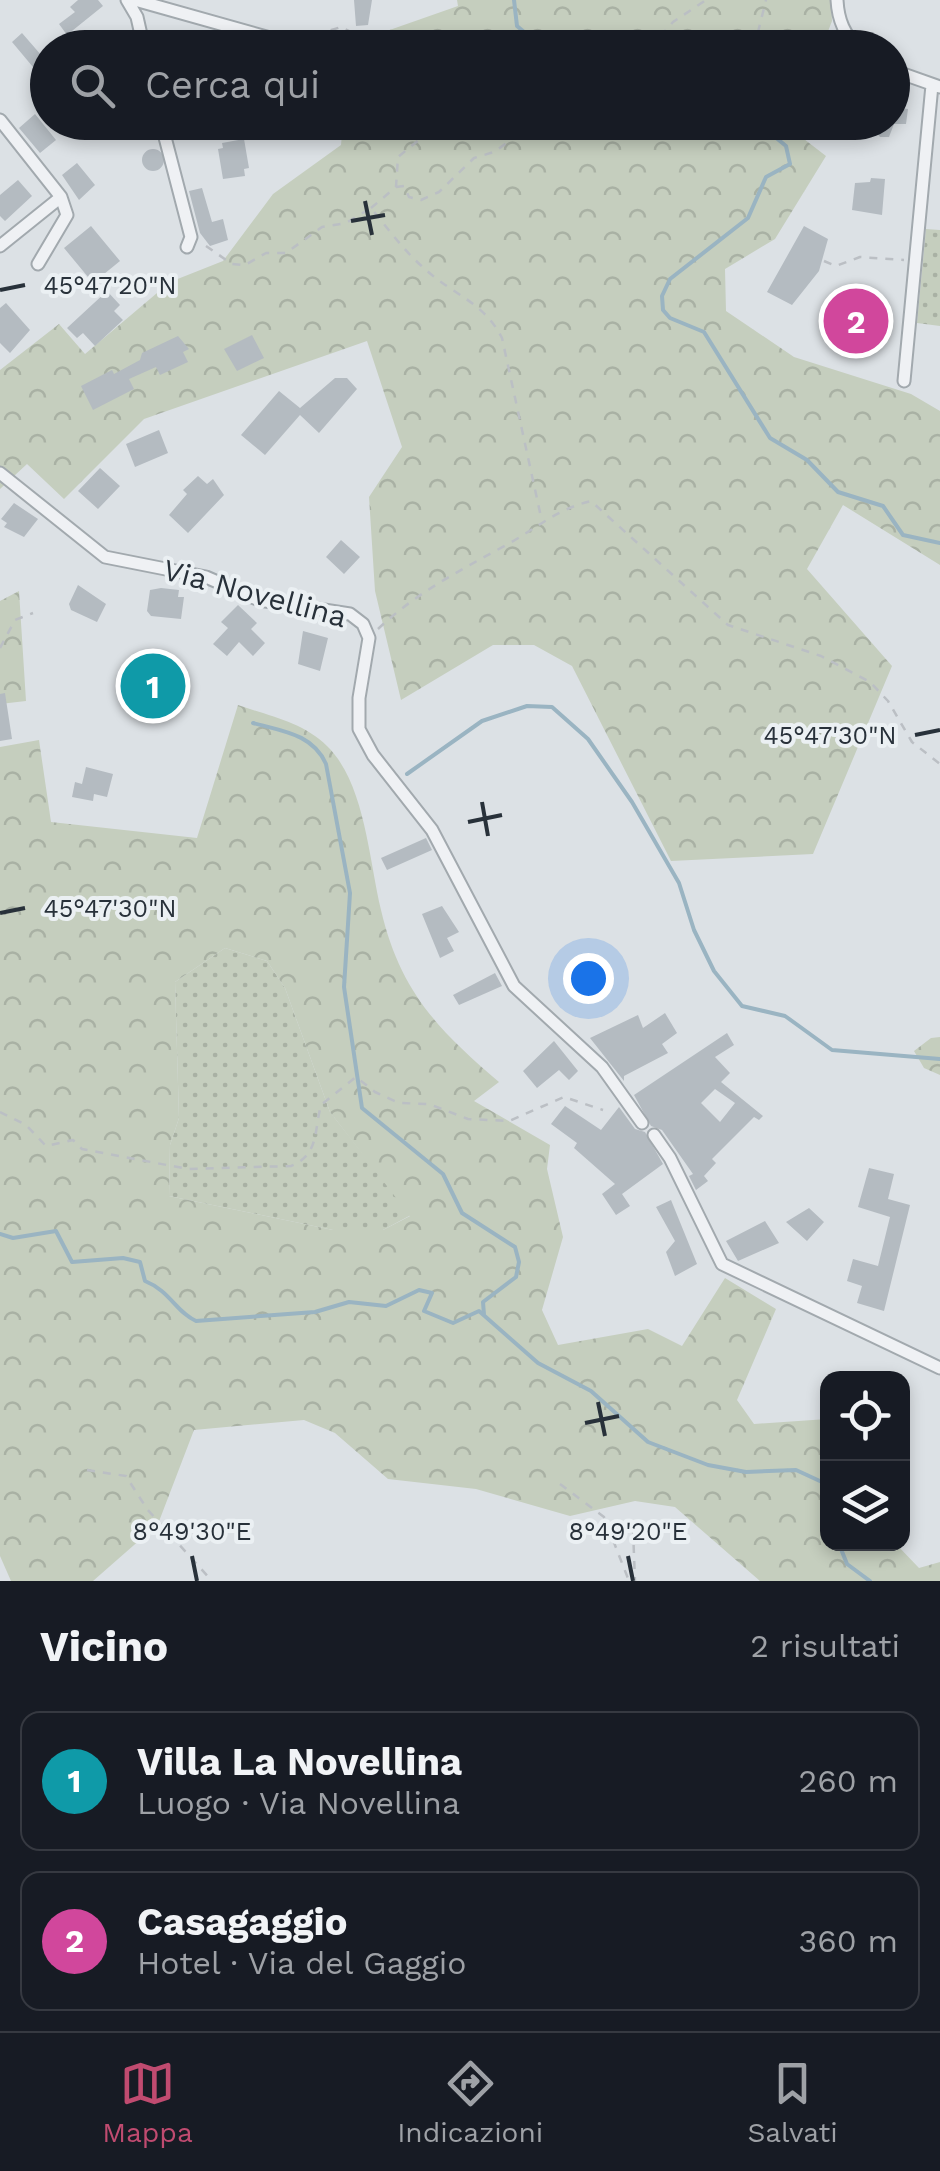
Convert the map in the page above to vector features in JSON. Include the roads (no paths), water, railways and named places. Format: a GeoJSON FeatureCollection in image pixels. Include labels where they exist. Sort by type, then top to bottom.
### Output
{"type":"FeatureCollection","features":[{"type":"Feature","properties":{"kind":"street"},"geometry":{"type":"LineString","coordinates":[[127,0],[140,30]]}},
{"type":"Feature","properties":{"kind":"street"},"geometry":{"type":"LineString","coordinates":[[135,0],[231,30]]}},
{"type":"Feature","properties":{"kind":"street"},"geometry":{"type":"LineString","coordinates":[[837,0],[845,30]]}},
{"type":"Feature","properties":{"kind":"street"},"geometry":{"type":"LineString","coordinates":[[904,381],[936,86],[910,77]]}},
{"type":"Feature","properties":{"kind":"street"},"geometry":{"type":"LineString","coordinates":[[0,120],[61,197],[67,215],[38,264]]}},
{"type":"Feature","properties":{"kind":"street"},"geometry":{"type":"LineString","coordinates":[[165,140],[191,236],[187,247]]}},
{"type":"Feature","properties":{"kind":"street"},"geometry":{"type":"LineString","coordinates":[[0,246],[61,197]]}},
{"type":"Feature","properties":{"kind":"street","name":"Via Novellina"},"geometry":{"type":"LineString","coordinates":[[0,474],[104,557],[206,577],[272,603],[350,614],[363,624],[369,638],[359,698],[360,729],[372,755],[432,830],[514,986],[602,1067],[642,1123]]}},
{"type":"Feature","properties":{"kind":"street"},"geometry":{"type":"LineString","coordinates":[[654,1135],[670,1158],[722,1264],[940,1368]]}},
{"type":"Feature","properties":{"kind":"waterway"},"geometry":{"type":"LineString","coordinates":[[514,0],[517,26],[522,30]]}},
{"type":"Feature","properties":{"kind":"waterway"},"geometry":{"type":"LineString","coordinates":[[779,140],[786,146],[790,164],[766,177],[748,218],[670,279],[662,296],[663,310],[670,318],[704,332],[770,438],[807,460],[838,492],[883,506],[903,535],[940,543]]}},
{"type":"Feature","properties":{"kind":"waterway"},"geometry":{"type":"LineString","coordinates":[[407,774],[482,721],[527,706],[552,707],[588,739],[632,802],[679,883],[694,930],[714,971],[742,1006],[785,1016],[832,1050],[940,1059]]}},
{"type":"Feature","properties":{"kind":"waterway"},"geometry":{"type":"LineString","coordinates":[[253,723],[305,740],[326,764],[350,893],[344,987],[362,1108],[443,1174],[462,1213],[515,1247],[519,1262],[516,1277],[483,1302],[484,1315]]}},
{"type":"Feature","properties":{"kind":"waterway"},"geometry":{"type":"LineString","coordinates":[[0,1234],[13,1238],[56,1231],[72,1262],[123,1258],[140,1262],[145,1281],[196,1321],[315,1312],[349,1302],[386,1306],[419,1290],[432,1293],[424,1311],[453,1323],[479,1311],[538,1363],[591,1391],[648,1442],[708,1465],[746,1472],[796,1470],[820,1481]]}},
{"type":"Feature","properties":{"kind":"waterway"},"geometry":{"type":"LineString","coordinates":[[842,1551],[847,1564],[870,1581]]}},
{"type":"Feature","properties":{"kind":"place","name":"Casagaggio"},"geometry":{"type":"Point","coordinates":[856,321]}},
{"type":"Feature","properties":{"kind":"place","name":"Villa La Novellina"},"geometry":{"type":"Point","coordinates":[153,686]}}]}
